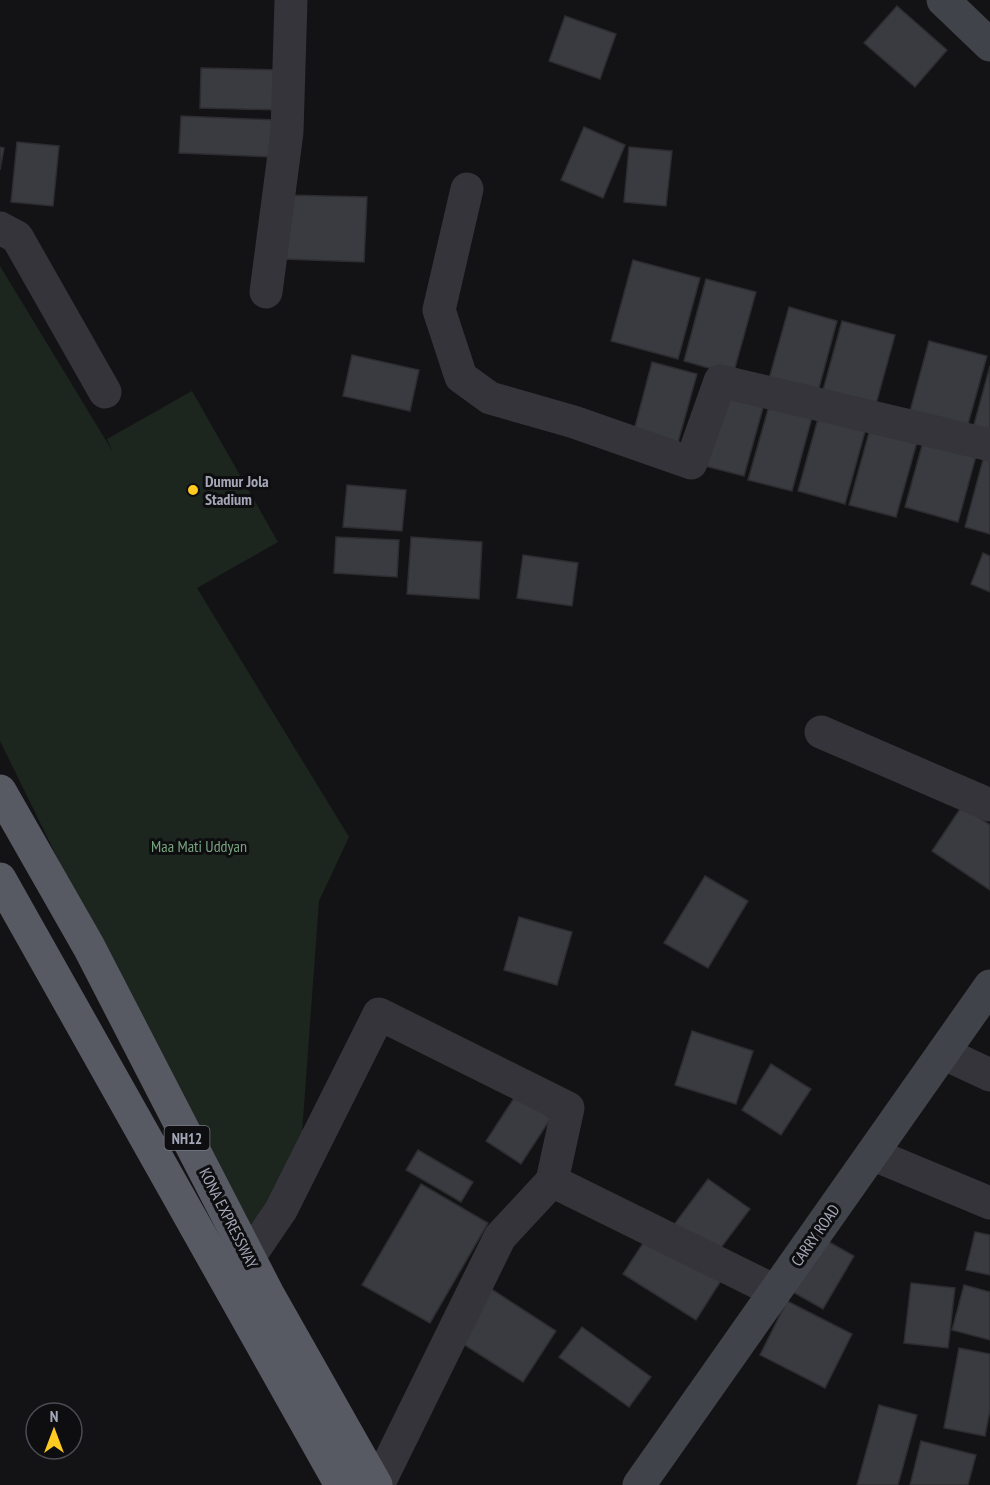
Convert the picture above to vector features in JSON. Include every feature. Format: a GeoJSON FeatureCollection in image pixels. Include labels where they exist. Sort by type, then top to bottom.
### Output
{"type":"FeatureCollection","features":[{"type":"Feature","properties":{"kind":"highway","name":"KONA EXPRESSWAY"},"geometry":{"type":"LineString","coordinates":[[0,791],[88,947],[249,1257],[377,1485]]}},
{"type":"Feature","properties":{"kind":"highway","name":"KONA EXPRESSWAY"},"geometry":{"type":"LineString","coordinates":[[0,879],[341,1485]]}},
{"type":"Feature","properties":{"kind":"main road"},"geometry":{"type":"LineString","coordinates":[[943,0],[990,45]]}},
{"type":"Feature","properties":{"kind":"main road","name":"CARRY ROAD"},"geometry":{"type":"LineString","coordinates":[[639,1485],[990,986]]}},
{"type":"Feature","properties":{"kind":"street"},"geometry":{"type":"LineString","coordinates":[[266,291],[287,132],[291,0]]}},
{"type":"Feature","properties":{"kind":"street"},"geometry":{"type":"LineString","coordinates":[[467,189],[439,310],[461,377],[490,398],[574,422],[691,464],[720,381],[990,445]]}},
{"type":"Feature","properties":{"kind":"street"},"geometry":{"type":"LineString","coordinates":[[0,228],[17,237],[105,392]]}},
{"type":"Feature","properties":{"kind":"street"},"geometry":{"type":"LineString","coordinates":[[821,732],[990,805]]}},
{"type":"Feature","properties":{"kind":"street"},"geometry":{"type":"LineString","coordinates":[[249,1257],[281,1210],[379,1014],[568,1108],[552,1181],[500,1237],[377,1485]]}},
{"type":"Feature","properties":{"kind":"street"},"geometry":{"type":"LineString","coordinates":[[943,1053],[990,1075]]}},
{"type":"Feature","properties":{"kind":"street"},"geometry":{"type":"LineString","coordinates":[[872,1154],[990,1203]]}},
{"type":"Feature","properties":{"kind":"street"},"geometry":{"type":"LineString","coordinates":[[552,1181],[776,1291]]}},
{"type":"Feature","properties":{"kind":"green space","name":"Maa Mati Uddyan"},"geometry":{"type":"Polygon","coordinates":[[[0,266],[113,452],[107,439],[192,391],[278,542],[197,588],[349,837],[319,901],[300,1161],[248,1246],[0,741],[0,266]]]}},
{"type":"Feature","properties":{"kind":"building"},"geometry":{"type":"Polygon","coordinates":[[[897,6],[947,50],[915,87],[864,43],[897,6]]]}},
{"type":"Feature","properties":{"kind":"building"},"geometry":{"type":"Polygon","coordinates":[[[565,16],[616,34],[600,79],[549,61],[565,16]]]}},
{"type":"Feature","properties":{"kind":"building"},"geometry":{"type":"Polygon","coordinates":[[[201,68],[281,70],[280,110],[200,108],[201,68]]]}},
{"type":"Feature","properties":{"kind":"building"},"geometry":{"type":"Polygon","coordinates":[[[181,116],[275,120],[273,157],[179,153],[181,116]]]}},
{"type":"Feature","properties":{"kind":"building"},"geometry":{"type":"Polygon","coordinates":[[[584,127],[625,145],[603,198],[561,180],[584,127]]]}},
{"type":"Feature","properties":{"kind":"building"},"geometry":{"type":"Polygon","coordinates":[[[17,142],[59,146],[53,206],[11,202],[17,142]]]}},
{"type":"Feature","properties":{"kind":"building"},"geometry":{"type":"Polygon","coordinates":[[[0,147],[4,148],[0,170],[0,147]]]}},
{"type":"Feature","properties":{"kind":"building"},"geometry":{"type":"Polygon","coordinates":[[[629,147],[672,151],[666,206],[624,202],[629,147]]]}},
{"type":"Feature","properties":{"kind":"building"},"geometry":{"type":"Polygon","coordinates":[[[284,195],[367,197],[364,262],[282,259],[284,195]]]}},
{"type":"Feature","properties":{"kind":"building"},"geometry":{"type":"Polygon","coordinates":[[[633,260],[700,278],[678,359],[611,341],[633,260]]]}},
{"type":"Feature","properties":{"kind":"building"},"geometry":{"type":"Polygon","coordinates":[[[706,279],[756,292],[733,375],[684,361],[706,279]]]}},
{"type":"Feature","properties":{"kind":"building"},"geometry":{"type":"Polygon","coordinates":[[[789,307],[837,321],[816,399],[767,386],[789,307]]]}},
{"type":"Feature","properties":{"kind":"building"},"geometry":{"type":"Polygon","coordinates":[[[842,321],[895,335],[873,415],[820,401],[842,321]]]}},
{"type":"Feature","properties":{"kind":"building"},"geometry":{"type":"Polygon","coordinates":[[[929,341],[987,356],[966,431],[909,415],[929,341]]]}},
{"type":"Feature","properties":{"kind":"building"},"geometry":{"type":"Polygon","coordinates":[[[352,355],[419,370],[410,411],[343,396],[352,355]]]}},
{"type":"Feature","properties":{"kind":"building"},"geometry":{"type":"Polygon","coordinates":[[[652,362],[697,374],[675,453],[631,442],[652,362]]]}},
{"type":"Feature","properties":{"kind":"building"},"geometry":{"type":"Polygon","coordinates":[[[990,366],[990,437],[972,432],[990,366]]]}},
{"type":"Feature","properties":{"kind":"building"},"geometry":{"type":"Polygon","coordinates":[[[727,387],[766,397],[744,476],[705,466],[727,387]]]}},
{"type":"Feature","properties":{"kind":"building"},"geometry":{"type":"Polygon","coordinates":[[[771,399],[814,410],[792,491],[748,480],[771,399]]]}},
{"type":"Feature","properties":{"kind":"building"},"geometry":{"type":"Polygon","coordinates":[[[819,415],[866,428],[845,504],[798,491],[819,415]]]}},
{"type":"Feature","properties":{"kind":"building"},"geometry":{"type":"Polygon","coordinates":[[[870,429],[917,442],[896,517],[849,505],[870,429]]]}},
{"type":"Feature","properties":{"kind":"building"},"geometry":{"type":"Polygon","coordinates":[[[923,442],[976,456],[958,522],[905,507],[923,442]]]}},
{"type":"Feature","properties":{"kind":"building"},"geometry":{"type":"Polygon","coordinates":[[[984,456],[990,458],[990,534],[965,527],[984,456]]]}},
{"type":"Feature","properties":{"kind":"building"},"geometry":{"type":"Polygon","coordinates":[[[347,485],[406,490],[402,531],[343,527],[347,485]]]}},
{"type":"Feature","properties":{"kind":"building"},"geometry":{"type":"Polygon","coordinates":[[[336,537],[399,540],[397,577],[334,573],[336,537]]]}},
{"type":"Feature","properties":{"kind":"building"},"geometry":{"type":"Polygon","coordinates":[[[411,537],[482,542],[479,599],[407,594],[411,537]]]}},
{"type":"Feature","properties":{"kind":"building"},"geometry":{"type":"Polygon","coordinates":[[[983,553],[990,556],[990,592],[971,584],[983,553]]]}},
{"type":"Feature","properties":{"kind":"building"},"geometry":{"type":"Polygon","coordinates":[[[523,555],[578,563],[572,606],[517,598],[523,555]]]}},
{"type":"Feature","properties":{"kind":"building"},"geometry":{"type":"Polygon","coordinates":[[[962,806],[990,825],[990,890],[932,851],[962,806]]]}},
{"type":"Feature","properties":{"kind":"building"},"geometry":{"type":"Polygon","coordinates":[[[705,876],[748,901],[708,968],[664,943],[705,876]]]}},
{"type":"Feature","properties":{"kind":"building"},"geometry":{"type":"Polygon","coordinates":[[[519,917],[572,932],[557,985],[504,970],[519,917]]]}},
{"type":"Feature","properties":{"kind":"building"},"geometry":{"type":"Polygon","coordinates":[[[692,1031],[753,1051],[736,1104],[675,1085],[692,1031]]]}},
{"type":"Feature","properties":{"kind":"building"},"geometry":{"type":"Polygon","coordinates":[[[771,1064],[811,1089],[781,1135],[742,1110],[771,1064]]]}},
{"type":"Feature","properties":{"kind":"building"},"geometry":{"type":"Polygon","coordinates":[[[516,1095],[551,1118],[521,1164],[486,1141],[516,1095]]]}},
{"type":"Feature","properties":{"kind":"building"},"geometry":{"type":"Polygon","coordinates":[[[418,1150],[473,1182],[461,1202],[406,1170],[418,1150]]]}},
{"type":"Feature","properties":{"kind":"building"},"geometry":{"type":"Polygon","coordinates":[[[708,1179],[750,1209],[714,1257],[673,1226],[708,1179]]]}},
{"type":"Feature","properties":{"kind":"building"},"geometry":{"type":"Polygon","coordinates":[[[421,1184],[488,1223],[430,1323],[362,1285],[421,1184]]]}},
{"type":"Feature","properties":{"kind":"building"},"geometry":{"type":"Polygon","coordinates":[[[975,1232],[990,1235],[990,1275],[966,1270],[975,1232]]]}},
{"type":"Feature","properties":{"kind":"building"},"geometry":{"type":"Polygon","coordinates":[[[649,1234],[722,1279],[696,1320],[623,1274],[649,1234]]]}},
{"type":"Feature","properties":{"kind":"building"},"geometry":{"type":"Polygon","coordinates":[[[822,1238],[854,1256],[823,1309],[791,1291],[822,1238]]]}},
{"type":"Feature","properties":{"kind":"building"},"geometry":{"type":"Polygon","coordinates":[[[911,1283],[955,1288],[948,1348],[904,1343],[911,1283]]]}},
{"type":"Feature","properties":{"kind":"building"},"geometry":{"type":"Polygon","coordinates":[[[485,1285],[556,1331],[523,1382],[452,1337],[485,1285]]]}},
{"type":"Feature","properties":{"kind":"building"},"geometry":{"type":"Polygon","coordinates":[[[964,1285],[990,1292],[990,1340],[952,1330],[964,1285]]]}},
{"type":"Feature","properties":{"kind":"building"},"geometry":{"type":"Polygon","coordinates":[[[787,1301],[852,1334],[825,1388],[760,1355],[787,1301]]]}},
{"type":"Feature","properties":{"kind":"building"},"geometry":{"type":"Polygon","coordinates":[[[582,1327],[651,1377],[629,1407],[559,1357],[582,1327]]]}},
{"type":"Feature","properties":{"kind":"building"},"geometry":{"type":"Polygon","coordinates":[[[959,1348],[990,1354],[990,1410],[985,1436],[944,1428],[959,1348]]]}},
{"type":"Feature","properties":{"kind":"building"},"geometry":{"type":"Polygon","coordinates":[[[879,1405],[917,1415],[898,1485],[857,1485],[879,1405]]]}},
{"type":"Feature","properties":{"kind":"building"},"geometry":{"type":"Polygon","coordinates":[[[921,1441],[976,1455],[968,1485],[910,1485],[921,1441]]]}},
{"type":"Feature","properties":{"kind":"place","name":"Dumur Jola Stadium"},"geometry":{"type":"Point","coordinates":[193,490]}}]}
